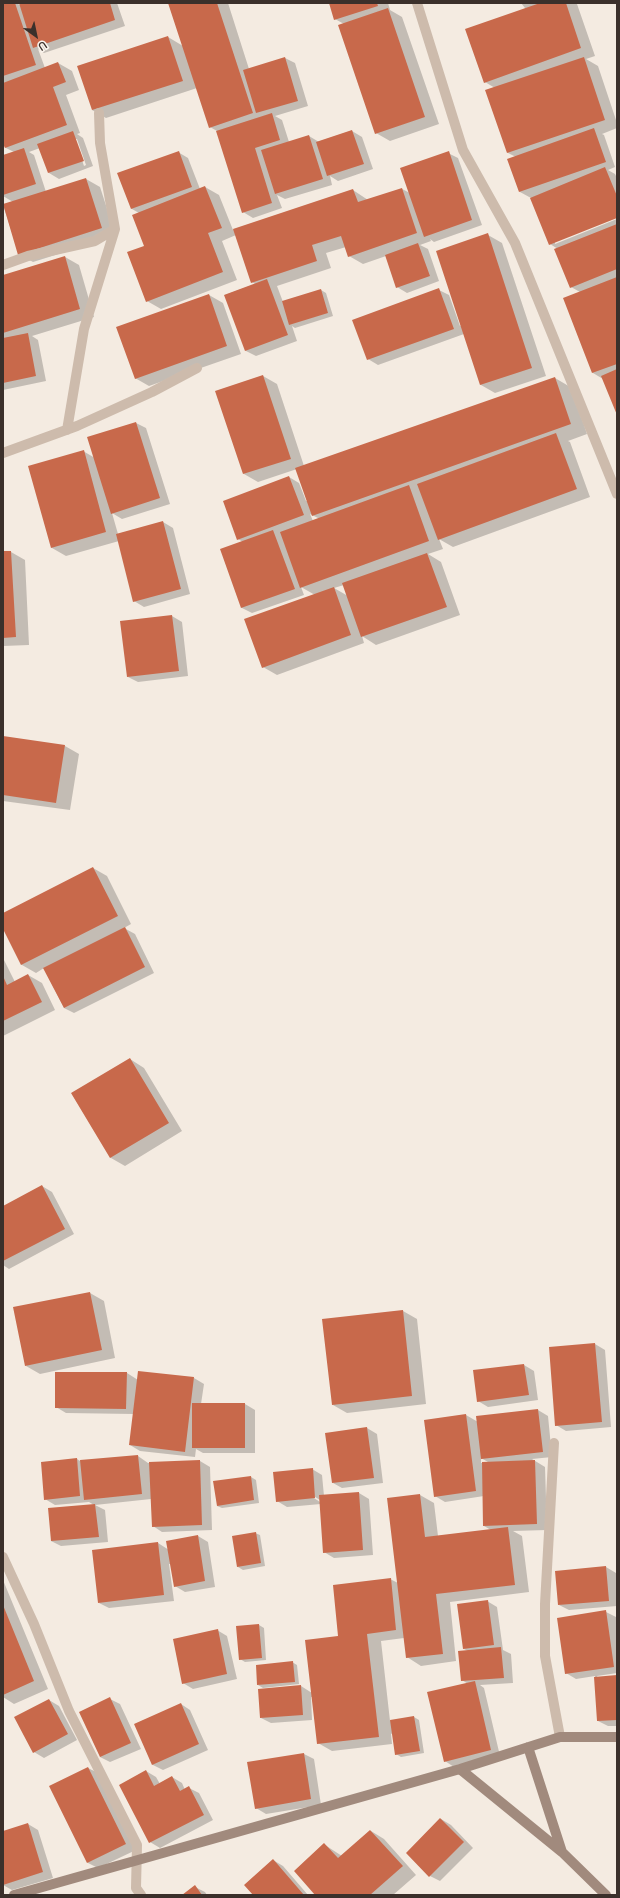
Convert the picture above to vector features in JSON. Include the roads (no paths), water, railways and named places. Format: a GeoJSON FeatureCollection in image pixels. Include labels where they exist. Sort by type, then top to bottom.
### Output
{"type":"FeatureCollection","features":[{"type":"Feature","properties":{"kind":"street"},"geometry":{"type":"LineString","coordinates":[[416,3],[463,150],[515,243],[617,494]]}},
{"type":"Feature","properties":{"kind":"street"},"geometry":{"type":"LineString","coordinates":[[67,430],[84,329],[115,229],[100,143],[99,113]]}},
{"type":"Feature","properties":{"kind":"street"},"geometry":{"type":"LineString","coordinates":[[3,265],[28,256],[95,241],[115,229]]}},
{"type":"Feature","properties":{"kind":"street"},"geometry":{"type":"LineString","coordinates":[[3,453],[67,430],[152,392],[197,368]]}},
{"type":"Feature","properties":{"kind":"street"},"geometry":{"type":"LineString","coordinates":[[554,1443],[545,1604],[545,1656],[560,1737]]}},
{"type":"Feature","properties":{"kind":"street"},"geometry":{"type":"LineString","coordinates":[[3,1557],[34,1624],[69,1711],[137,1845],[136,1888],[141,1895]]}},
{"type":"Feature","properties":{"kind":"street"},"geometry":{"type":"LineString","coordinates":[[14,1895],[460,1769],[560,1737],[617,1737]]}},
{"type":"Feature","properties":{"kind":"street"},"geometry":{"type":"LineString","coordinates":[[528,1747],[562,1852]]}},
{"type":"Feature","properties":{"kind":"street"},"geometry":{"type":"LineString","coordinates":[[460,1769],[562,1852],[606,1895]]}}]}
